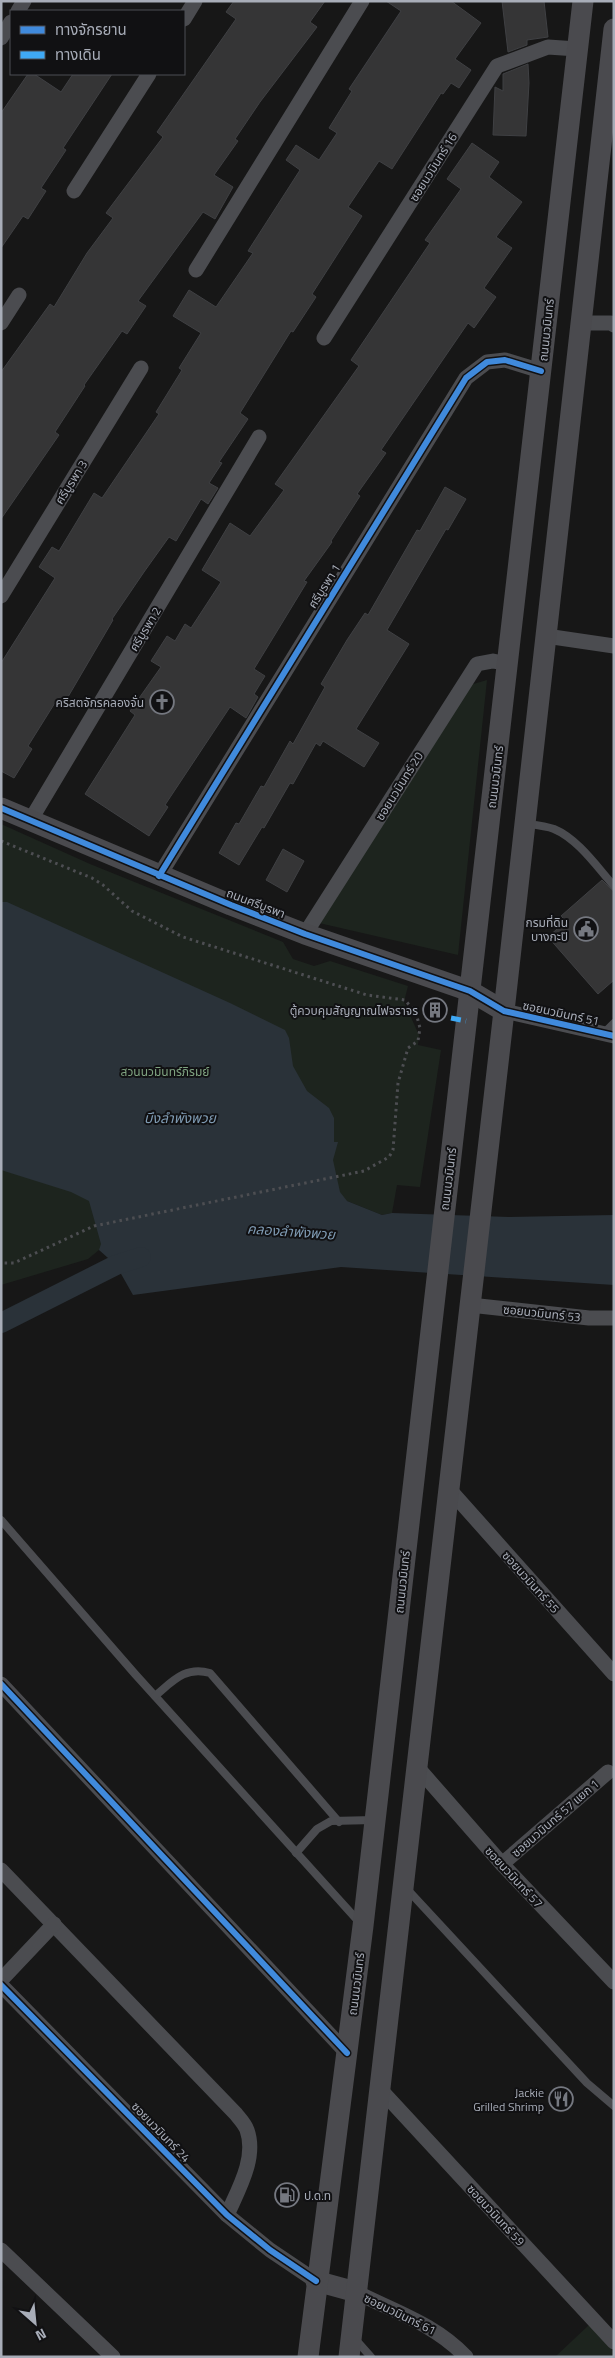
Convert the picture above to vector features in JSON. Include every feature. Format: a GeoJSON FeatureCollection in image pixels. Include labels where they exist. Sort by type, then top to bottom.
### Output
{"type":"FeatureCollection","features":[{"type":"Feature","properties":{"kind":"main road","name":"ถนนนวมินทร์"},"geometry":{"type":"LineString","coordinates":[[308,2357],[376,1820],[444,1208],[583,1]]}},
{"type":"Feature","properties":{"kind":"main road"},"geometry":{"type":"LineString","coordinates":[[349,2357],[379,2088],[405,1887],[614,29]]}},
{"type":"Feature","properties":{"kind":"main road","name":"ถนนศรีบูรพา"},"geometry":{"type":"LineString","coordinates":[[1,808],[159,876],[305,934],[430,975],[470,991],[504,1011]]}},
{"type":"Feature","properties":{"kind":"main road"},"geometry":{"type":"LineString","coordinates":[[316,2282],[356,2292]]}},
{"type":"Feature","properties":{"kind":"street"},"geometry":{"type":"LineString","coordinates":[[185,17],[195,1]]}},
{"type":"Feature","properties":{"kind":"street"},"geometry":{"type":"LineString","coordinates":[[196,270],[362,1]]}},
{"type":"Feature","properties":{"kind":"street"},"geometry":{"type":"LineString","coordinates":[[1,38],[10,24]]}},
{"type":"Feature","properties":{"kind":"street","name":"ซอยนวมินทร์ 16"},"geometry":{"type":"LineString","coordinates":[[324,338],[497,66],[548,47],[577,49]]}},
{"type":"Feature","properties":{"kind":"street"},"geometry":{"type":"LineString","coordinates":[[74,191],[148,75]]}},
{"type":"Feature","properties":{"kind":"street"},"geometry":{"type":"LineString","coordinates":[[1,323],[18,295]]}},
{"type":"Feature","properties":{"kind":"street"},"geometry":{"type":"LineString","coordinates":[[580,323],[611,323],[614,325]]}},
{"type":"Feature","properties":{"kind":"street","name":"ศรีบูรพา 1"},"geometry":{"type":"LineString","coordinates":[[159,876],[466,378],[487,362],[504,360],[541,371]]}},
{"type":"Feature","properties":{"kind":"street","name":"ศรีบูรพา 3"},"geometry":{"type":"LineString","coordinates":[[1,596],[141,368]]}},
{"type":"Feature","properties":{"kind":"street","name":"ศรีบูรพา 2"},"geometry":{"type":"LineString","coordinates":[[30,821],[259,437]]}},
{"type":"Feature","properties":{"kind":"street"},"geometry":{"type":"LineString","coordinates":[[546,636],[614,646]]}},
{"type":"Feature","properties":{"kind":"street","name":"ซอยนวมินทร์ 20"},"geometry":{"type":"LineString","coordinates":[[305,934],[477,664],[493,661],[508,664]]}},
{"type":"Feature","properties":{"kind":"street","name":"ซอยนวมินทร์ 51"},"geometry":{"type":"LineString","coordinates":[[504,1011],[610,1031]]}},
{"type":"Feature","properties":{"kind":"street","name":"ซอยนวมินทร์ 53"},"geometry":{"type":"LineString","coordinates":[[470,1305],[589,1318],[614,1318]]}},
{"type":"Feature","properties":{"kind":"street","name":"ซอยนวมินทร์ 55"},"geometry":{"type":"LineString","coordinates":[[449,1489],[614,1674]]}},
{"type":"Feature","properties":{"kind":"street"},"geometry":{"type":"LineString","coordinates":[[1,1684],[347,2053]]}},
{"type":"Feature","properties":{"kind":"street","name":"ซอยนวมินทร์ 57"},"geometry":{"type":"LineString","coordinates":[[418,1768],[502,1864],[614,1982]]}},
{"type":"Feature","properties":{"kind":"street","name":"ซอยนวมินทร์ 57 แยก 1"},"geometry":{"type":"LineString","coordinates":[[502,1864],[608,1772]]}},
{"type":"Feature","properties":{"kind":"street"},"geometry":{"type":"LineString","coordinates":[[1,1870],[236,2114],[247,2129],[249,2152],[245,2174],[227,2215]]}},
{"type":"Feature","properties":{"kind":"street"},"geometry":{"type":"LineString","coordinates":[[1,1980],[54,1924]]}},
{"type":"Feature","properties":{"kind":"street","name":"ซอยนวมินทร์ 24"},"geometry":{"type":"LineString","coordinates":[[1,1985],[227,2215],[270,2250],[316,2282]]}},
{"type":"Feature","properties":{"kind":"street","name":"ซอยนวมินทร์ 59"},"geometry":{"type":"LineString","coordinates":[[379,2088],[614,2342]]}},
{"type":"Feature","properties":{"kind":"street"},"geometry":{"type":"LineString","coordinates":[[1,2250],[113,2357]]}},
{"type":"Feature","properties":{"kind":"street","name":"ซอยนวมินทร์ 61"},"geometry":{"type":"LineString","coordinates":[[356,2292],[394,2312],[428,2325],[452,2342],[466,2357]]}},
{"type":"Feature","properties":{"kind":"lane"},"geometry":{"type":"LineString","coordinates":[[524,823],[551,828],[560,832],[574,843],[614,886]]}},
{"type":"Feature","properties":{"kind":"lane"},"geometry":{"type":"LineString","coordinates":[[1,1520],[155,1696],[363,1926]]}},
{"type":"Feature","properties":{"kind":"lane"},"geometry":{"type":"LineString","coordinates":[[155,1696],[185,1673],[199,1670],[210,1673],[339,1822]]}},
{"type":"Feature","properties":{"kind":"lane"},"geometry":{"type":"LineString","coordinates":[[296,1853],[317,1829],[330,1821],[376,1820]]}},
{"type":"Feature","properties":{"kind":"lane"},"geometry":{"type":"LineString","coordinates":[[405,1887],[587,2083],[614,2106]]}},
{"type":"Feature","properties":{"kind":"lane"},"geometry":{"type":"LineString","coordinates":[[352,2335],[371,2357]]}},
{"type":"Feature","properties":{"kind":"path"},"geometry":{"type":"LineString","coordinates":[[1,841],[92,878],[103,885],[132,911],[183,937],[367,995],[404,1000],[413,1007],[420,1028],[418,1041],[408,1048],[398,1083],[393,1150],[389,1157],[364,1170],[343,1175],[94,1226],[14,1263],[1,1263]]}},
{"type":"Feature","properties":{"kind":"green space"},"geometry":{"type":"Polygon","coordinates":[[[487,680],[458,955],[319,923],[470,685],[487,680]]]}},
{"type":"Feature","properties":{"kind":"green space","name":"สวนนวมินทร์ภิรมย์"},"geometry":{"type":"Polygon","coordinates":[[[1,824],[90,864],[283,942],[293,959],[314,966],[330,961],[408,986],[404,1002],[419,1035],[418,1045],[441,1050],[420,1187],[397,1185],[392,1213],[382,1215],[347,1201],[99,1250],[88,1259],[1,1285],[1,824]]]}},
{"type":"Feature","properties":{"kind":"green space"},"geometry":{"type":"Polygon","coordinates":[[[589,2325],[614,2352],[614,2357],[555,2357],[589,2325]]]}},
{"type":"Feature","properties":{"kind":"water","name":"บึงลำพังพวย"},"geometry":{"type":"Polygon","coordinates":[[[1,902],[7,902],[230,1003],[285,1030],[289,1038],[293,1066],[307,1091],[329,1108],[334,1118],[334,1142],[338,1142],[333,1160],[340,1192],[347,1201],[382,1215],[392,1213],[509,1217],[614,1215],[614,1285],[341,1267],[133,1295],[116,1265],[99,1250],[101,1244],[89,1201],[71,1192],[1,1170],[1,902]]]}},
{"type":"Feature","properties":{"kind":"building"},"geometry":{"type":"Polygon","coordinates":[[[234,1],[325,1],[310,22],[317,27],[260,102],[235,139],[238,141],[214,175],[233,187],[215,219],[203,212],[138,301],[146,306],[127,334],[122,331],[84,385],[55,432],[59,435],[1,519],[1,372],[50,304],[54,307],[87,253],[113,218],[106,213],[163,137],[157,132],[236,19],[226,12],[234,1]]]}},
{"type":"Feature","properties":{"kind":"building"},"geometry":{"type":"Polygon","coordinates":[[[386,1],[451,1],[481,23],[455,59],[471,70],[459,88],[451,83],[443,94],[441,93],[392,169],[379,161],[348,207],[362,216],[312,294],[316,297],[293,332],[291,331],[240,413],[248,419],[219,462],[222,463],[209,483],[218,488],[208,504],[201,499],[176,541],[169,537],[144,572],[112,619],[65,702],[58,698],[28,746],[32,749],[14,778],[1,771],[1,663],[55,578],[39,567],[52,547],[59,551],[94,493],[102,498],[159,414],[156,412],[182,370],[179,368],[201,333],[173,316],[189,290],[216,307],[253,253],[248,251],[300,170],[286,160],[296,145],[319,160],[337,133],[329,128],[352,91],[349,89],[401,11],[386,1]]]}},
{"type":"Feature","properties":{"kind":"building"},"geometry":{"type":"Polygon","coordinates":[[[502,1],[544,1],[548,37],[527,40],[527,45],[508,52],[502,1]]]}},
{"type":"Feature","properties":{"kind":"building"},"geometry":{"type":"Polygon","coordinates":[[[528,64],[529,83],[526,136],[493,135],[495,87],[503,91],[503,74],[528,64]]]}},
{"type":"Feature","properties":{"kind":"building"},"geometry":{"type":"Polygon","coordinates":[[[27,75],[36,75],[61,92],[72,75],[111,75],[63,148],[66,150],[41,188],[46,191],[28,219],[23,216],[1,248],[1,113],[27,75]]]}},
{"type":"Feature","properties":{"kind":"building"},"geometry":{"type":"Polygon","coordinates":[[[472,143],[499,162],[489,177],[522,202],[496,237],[512,248],[484,288],[496,297],[474,328],[468,323],[381,450],[386,453],[357,494],[360,496],[332,542],[304,581],[307,582],[254,669],[265,676],[254,694],[258,697],[246,718],[230,707],[165,805],[168,807],[149,836],[85,794],[135,715],[130,711],[161,667],[151,661],[167,636],[175,641],[185,624],[191,628],[221,582],[202,570],[230,523],[250,536],[284,490],[275,484],[359,366],[351,360],[430,243],[425,240],[461,189],[447,179],[472,143]]]}},
{"type":"Feature","properties":{"kind":"building"},"geometry":{"type":"Polygon","coordinates":[[[445,487],[466,499],[448,530],[446,529],[387,630],[409,644],[356,729],[379,743],[364,767],[323,741],[320,746],[316,743],[293,784],[290,783],[264,828],[262,827],[239,865],[219,853],[236,823],[239,824],[261,786],[264,787],[290,741],[293,744],[325,687],[321,684],[347,640],[365,613],[368,615],[417,530],[420,531],[445,487]]]}},
{"type":"Feature","properties":{"kind":"building"},"geometry":{"type":"Polygon","coordinates":[[[283,849],[304,861],[287,892],[266,880],[283,849]]]}},
{"type":"Feature","properties":{"kind":"building","name":"กรมที่ดิน บางกะปิ"},"geometry":{"type":"Polygon","coordinates":[[[602,880],[614,892],[614,980],[598,994],[548,937],[566,921],[561,916],[602,880]]]}},
{"type":"Feature","properties":{"kind":"waterway"},"geometry":{"type":"LineString","coordinates":[[1,1323],[116,1265],[141,1257]]}},
{"type":"Feature","properties":{"kind":"marked path"},"geometry":{"type":"LineString","coordinates":[[451,1018],[466,1021]]}},
{"type":"Feature","properties":{"kind":"cycle path"},"geometry":{"type":"LineString","coordinates":[[159,876],[466,378],[487,362],[505,360],[541,371]]}},
{"type":"Feature","properties":{"kind":"cycle path"},"geometry":{"type":"LineString","coordinates":[[1,808],[231,905],[305,934],[470,991],[504,1011],[614,1036]]}},
{"type":"Feature","properties":{"kind":"cycle path"},"geometry":{"type":"LineString","coordinates":[[1,1684],[347,2053]]}},
{"type":"Feature","properties":{"kind":"cycle path"},"geometry":{"type":"LineString","coordinates":[[1,1985],[227,2215],[270,2250],[316,2281]]}},
{"type":"Feature","properties":{"kind":"place","name":"คริสตจักรคลองจั่น"},"geometry":{"type":"Point","coordinates":[162,702]}},
{"type":"Feature","properties":{"kind":"place","name":"กรมที่ดิน บางกะปิ"},"geometry":{"type":"Point","coordinates":[586,929]}},
{"type":"Feature","properties":{"kind":"place","name":"ตู้ควบคุมสัญญาณไฟจราจร"},"geometry":{"type":"Point","coordinates":[435,1010]}},
{"type":"Feature","properties":{"kind":"place","name":"Jackie Grilled Shrimp"},"geometry":{"type":"Point","coordinates":[561,2099]}},
{"type":"Feature","properties":{"kind":"place","name":"ป.ด.ท"},"geometry":{"type":"Point","coordinates":[287,2195]}},
{"type":"Feature","properties":{"kind":"water label","name":"คลองลำพังพวย"},"geometry":{"type":"Point","coordinates":[291,1231]}}]}
